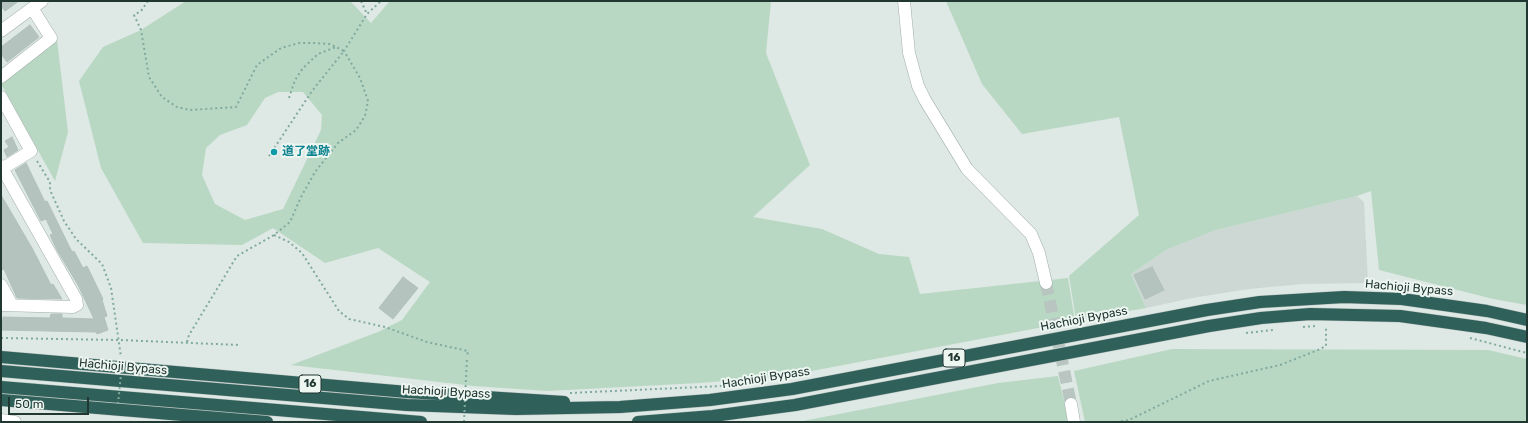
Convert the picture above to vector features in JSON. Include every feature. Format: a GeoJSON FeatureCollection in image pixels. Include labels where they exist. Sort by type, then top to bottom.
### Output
{"type":"FeatureCollection","features":[{"type":"Feature","properties":{"kind":"highway","name":"Hachioji Bypass"},"geometry":{"type":"LineString","coordinates":[[1,371],[422,406],[516,409],[620,407],[710,400],[792,389],[1207,310],[1260,302],[1337,297],[1402,299],[1479,310],[1527,320]]}},
{"type":"Feature","properties":{"kind":"highway","name":"16"},"geometry":{"type":"LineString","coordinates":[[638,422],[713,416],[795,405],[1209,326],[1261,318],[1310,314],[1400,316],[1478,326],[1527,337]]}},
{"type":"Feature","properties":{"kind":"highway","name":"16"},"geometry":{"type":"LineString","coordinates":[[1,357],[392,391],[620,407]]}},
{"type":"Feature","properties":{"kind":"highway"},"geometry":{"type":"LineString","coordinates":[[1,387],[421,422]]}},
{"type":"Feature","properties":{"kind":"highway"},"geometry":{"type":"LineString","coordinates":[[1,400],[267,422]]}},
{"type":"Feature","properties":{"kind":"street"},"geometry":{"type":"LineString","coordinates":[[904,1],[909,53],[918,86],[925,100],[967,169],[1031,234],[1040,253],[1046,284]]}},
{"type":"Feature","properties":{"kind":"street"},"geometry":{"type":"LineString","coordinates":[[1,31],[37,4],[50,38],[1,77]]}},
{"type":"Feature","properties":{"kind":"street"},"geometry":{"type":"LineString","coordinates":[[1,97],[31,151],[2,167],[76,299],[77,305],[73,307],[7,305],[1,285]]}},
{"type":"Feature","properties":{"kind":"street"},"geometry":{"type":"LineString","coordinates":[[1071,404],[1074,422]]}},
{"type":"Feature","properties":{"kind":"path"},"geometry":{"type":"LineString","coordinates":[[148,1],[141,10],[134,15],[141,30],[149,77],[162,97],[177,107],[190,110],[236,108],[257,65],[281,48],[299,43],[330,44],[344,51],[360,78],[368,101],[365,116],[356,130],[338,143],[315,172],[300,197],[290,222],[274,236],[237,256],[189,335],[187,342]]}},
{"type":"Feature","properties":{"kind":"path"},"geometry":{"type":"LineString","coordinates":[[361,1],[366,14]]}},
{"type":"Feature","properties":{"kind":"path"},"geometry":{"type":"LineString","coordinates":[[269,156],[312,91],[344,51],[366,14],[381,1]]}},
{"type":"Feature","properties":{"kind":"path"},"geometry":{"type":"LineString","coordinates":[[289,98],[295,80],[303,68],[318,54],[337,47]]}},
{"type":"Feature","properties":{"kind":"path"},"geometry":{"type":"LineString","coordinates":[[35,157],[50,182],[50,190],[64,221],[76,239],[102,264],[111,288],[122,360]]}},
{"type":"Feature","properties":{"kind":"path"},"geometry":{"type":"LineString","coordinates":[[274,236],[289,242],[302,253],[339,311],[349,319],[385,327],[427,342],[468,351],[464,422]]}},
{"type":"Feature","properties":{"kind":"path"},"geometry":{"type":"LineString","coordinates":[[1116,422],[1129,420],[1209,381],[1280,365],[1326,346],[1326,326]]}},
{"type":"Feature","properties":{"kind":"path"},"geometry":{"type":"LineString","coordinates":[[1465,337],[1527,353]]}},
{"type":"Feature","properties":{"kind":"path"},"geometry":{"type":"LineString","coordinates":[[1,338],[119,340],[240,345]]}},
{"type":"Feature","properties":{"kind":"path"},"geometry":{"type":"LineString","coordinates":[[118,404],[121,374]]}},
{"type":"Feature","properties":{"kind":"path"},"geometry":{"type":"LineString","coordinates":[[563,393],[727,386]]}},
{"type":"Feature","properties":{"kind":"path"},"geometry":{"type":"LineString","coordinates":[[461,389],[468,389]]}},
{"type":"Feature","properties":{"kind":"shaded area"},"geometry":{"type":"Polygon","coordinates":[[[1357,196],[1364,202],[1368,283],[1303,284],[1249,289],[1192,298],[1146,308],[1131,274],[1166,250],[1216,230],[1357,196]]]}},
{"type":"Feature","properties":{"kind":"green space"},"geometry":{"type":"Polygon","coordinates":[[[186,1],[350,1],[371,23],[390,1],[771,1],[766,53],[810,165],[753,217],[822,229],[879,254],[909,257],[920,294],[1068,278],[1075,321],[780,377],[699,383],[547,391],[474,386],[291,365],[378,332],[402,320],[430,282],[378,248],[325,263],[273,228],[242,245],[143,243],[101,168],[79,81],[103,47],[141,30],[186,1]],[[278,92],[265,98],[247,125],[220,135],[206,148],[202,175],[215,204],[245,220],[283,209],[321,130],[322,115],[303,92],[278,92]]]}},
{"type":"Feature","properties":{"kind":"green space"},"geometry":{"type":"Polygon","coordinates":[[[946,1],[1527,1],[1527,305],[1493,299],[1379,270],[1371,191],[1357,196],[1216,230],[1166,250],[1131,274],[1146,308],[1076,320],[1069,276],[1139,215],[1119,117],[1022,134],[982,84],[946,1]]]}},
{"type":"Feature","properties":{"kind":"green space"},"geometry":{"type":"Polygon","coordinates":[[[57,40],[68,132],[55,181],[1,84],[57,40]]]}},
{"type":"Feature","properties":{"kind":"green space"},"geometry":{"type":"Polygon","coordinates":[[[1172,349],[1488,350],[1527,359],[1527,422],[1085,422],[1074,371],[1172,349]]]}},
{"type":"Feature","properties":{"kind":"green space"},"geometry":{"type":"Polygon","coordinates":[[[1058,376],[1069,422],[798,422],[998,383],[1058,376]]]}},
{"type":"Feature","properties":{"kind":"building"},"geometry":{"type":"Polygon","coordinates":[[[1,1],[19,1],[5,11],[1,6],[1,1]]]}},
{"type":"Feature","properties":{"kind":"building"},"geometry":{"type":"Polygon","coordinates":[[[30,25],[39,37],[7,62],[1,54],[1,47],[30,25]]]}},
{"type":"Feature","properties":{"kind":"building"},"geometry":{"type":"Polygon","coordinates":[[[12,137],[18,150],[7,157],[4,150],[9,147],[5,141],[12,137]]]}},
{"type":"Feature","properties":{"kind":"building"},"geometry":{"type":"Polygon","coordinates":[[[26,163],[45,202],[47,201],[72,252],[74,251],[83,268],[87,266],[103,299],[102,300],[107,316],[104,317],[108,330],[97,334],[96,332],[2,330],[3,317],[50,318],[51,314],[62,314],[62,318],[94,319],[78,285],[57,250],[50,235],[53,234],[46,219],[41,221],[15,170],[26,163]]]}},
{"type":"Feature","properties":{"kind":"building"},"geometry":{"type":"Polygon","coordinates":[[[1,195],[32,248],[51,285],[53,284],[62,299],[17,298],[4,269],[1,270],[1,195]]]}},
{"type":"Feature","properties":{"kind":"building"},"geometry":{"type":"Polygon","coordinates":[[[1152,267],[1164,290],[1145,299],[1134,275],[1152,267]]]}},
{"type":"Feature","properties":{"kind":"building"},"geometry":{"type":"Polygon","coordinates":[[[403,277],[418,288],[393,319],[379,308],[403,277]]]}},
{"type":"Feature","properties":{"kind":"tunnel"},"geometry":{"type":"LineString","coordinates":[[1046,283],[1071,404]]}},
{"type":"Feature","properties":{"kind":"place","name":"道了堂跡"},"geometry":{"type":"Point","coordinates":[274,152]}}]}
